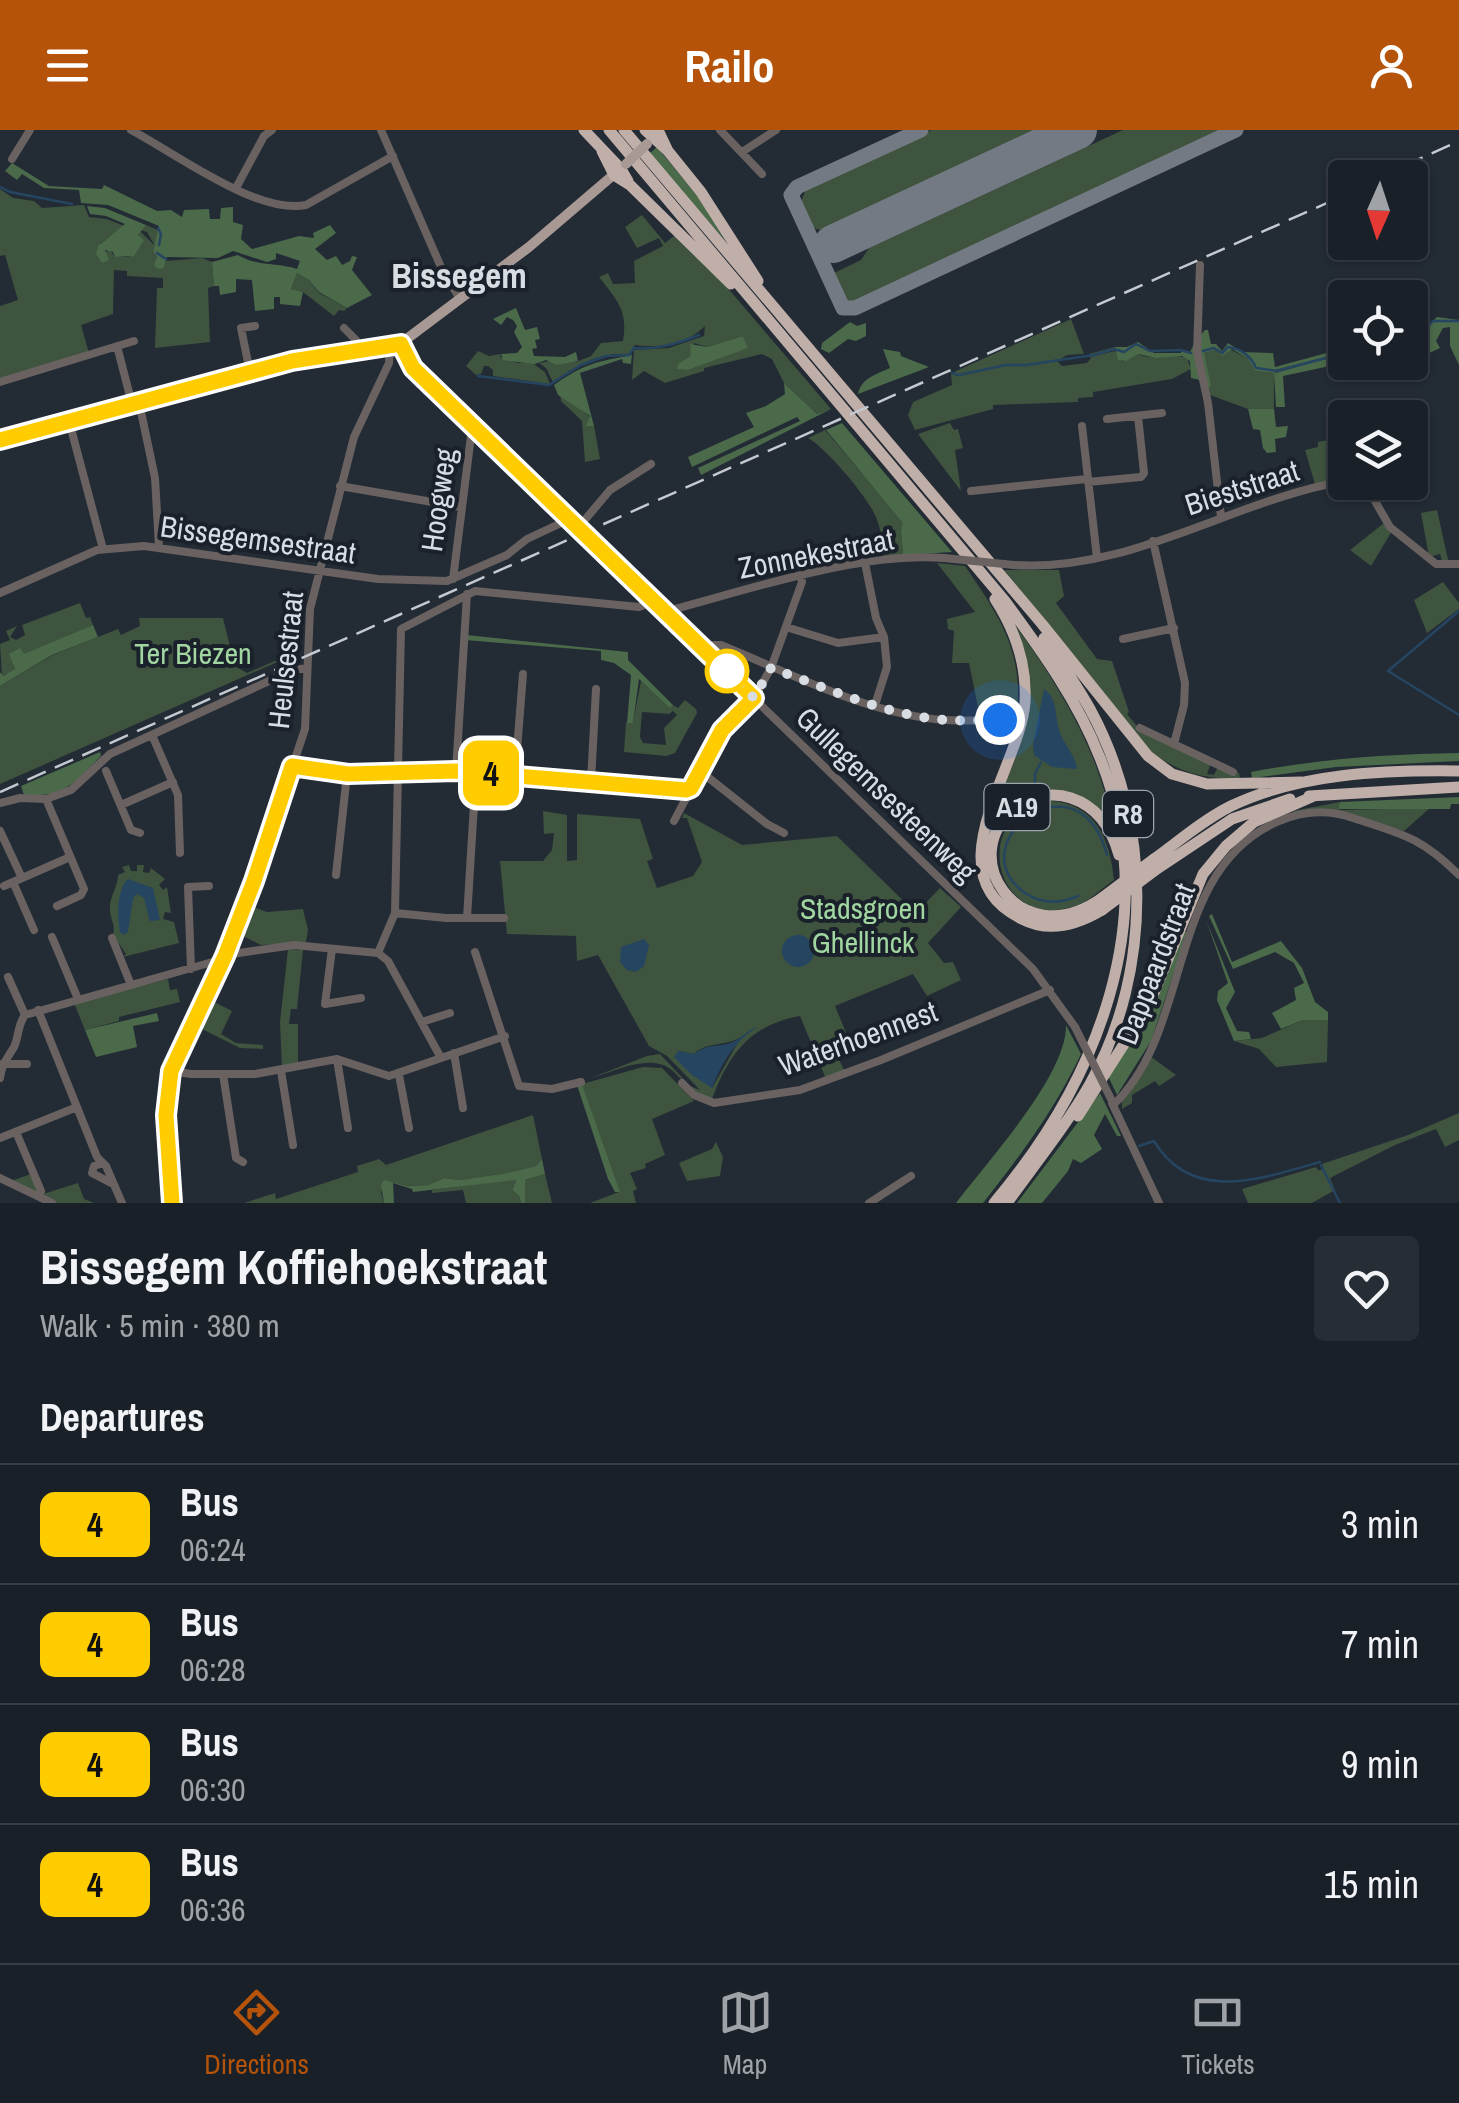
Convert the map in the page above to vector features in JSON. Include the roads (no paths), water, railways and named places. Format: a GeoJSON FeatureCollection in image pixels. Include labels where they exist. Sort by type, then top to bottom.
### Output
{"type":"FeatureCollection","features":[{"type":"Feature","properties":{"kind":"highway"},"geometry":{"type":"LineString","coordinates":[[584,130],[630,185],[772,316]]}},
{"type":"Feature","properties":{"kind":"highway","name":"R8"},"geometry":{"type":"LineString","coordinates":[[609,130],[1004,582],[1064,667],[1104,738],[1128,814],[1137,886],[1133,956],[1107,1047],[1090,1083],[1009,1203]]}},
{"type":"Feature","properties":{"kind":"highway","name":"R8"},"geometry":{"type":"LineString","coordinates":[[624,130],[994,587],[1032,640],[1092,740],[1110,786],[1122,831],[1127,880],[1110,997],[1082,1073],[1045,1136],[994,1203]]}},
{"type":"Feature","properties":{"kind":"highway"},"geometry":{"type":"LineString","coordinates":[[654,134],[726,228],[772,316]]}},
{"type":"Feature","properties":{"kind":"highway","name":"A19"},"geometry":{"type":"LineString","coordinates":[[946,531],[1007,619],[1026,681],[1020,734],[989,810],[982,855],[985,878],[1005,909],[1032,924],[1066,926],[1154,865],[1232,819],[1267,804],[1314,796],[1459,787]]}},
{"type":"Feature","properties":{"kind":"highway"},"geometry":{"type":"LineString","coordinates":[[1004,582],[1042,624],[1136,745],[1172,774],[1207,784],[1302,782],[1459,770]]}},
{"type":"Feature","properties":{"kind":"highway"},"geometry":{"type":"LineString","coordinates":[[1154,865],[1226,808],[1302,782]]}},
{"type":"Feature","properties":{"kind":"highway","name":"A19"},"geometry":{"type":"LineString","coordinates":[[1102,904],[1058,917],[1030,912],[1012,902],[1000,886],[992,862],[997,831],[1006,817],[1031,799],[1051,795],[1076,800],[1096,812],[1116,843],[1124,919]]}},
{"type":"Feature","properties":{"kind":"highway","name":"R8"},"geometry":{"type":"LineString","coordinates":[[1009,1203],[1088,1102],[1142,1017],[1194,892],[1213,860],[1254,822],[1314,796]]}},
{"type":"Feature","properties":{"kind":"main road"},"geometry":{"type":"LineString","coordinates":[[1,436],[69,422],[292,361],[396,346],[620,169],[654,134]]}},
{"type":"Feature","properties":{"kind":"street"},"geometry":{"type":"LineString","coordinates":[[12,159],[30,130]]}},
{"type":"Feature","properties":{"kind":"street"},"geometry":{"type":"LineString","coordinates":[[131,130],[236,188],[291,208],[306,205],[392,156]]}},
{"type":"Feature","properties":{"kind":"street"},"geometry":{"type":"LineString","coordinates":[[150,140],[156,130]]}},
{"type":"Feature","properties":{"kind":"street"},"geometry":{"type":"LineString","coordinates":[[236,188],[264,136],[272,130]]}},
{"type":"Feature","properties":{"kind":"street"},"geometry":{"type":"LineString","coordinates":[[381,130],[443,270],[460,299]]}},
{"type":"Feature","properties":{"kind":"street"},"geometry":{"type":"LineString","coordinates":[[720,130],[762,174]]}},
{"type":"Feature","properties":{"kind":"street"},"geometry":{"type":"LineString","coordinates":[[742,152],[776,130]]}},
{"type":"Feature","properties":{"kind":"street"},"geometry":{"type":"LineString","coordinates":[[1200,265],[1197,352],[1208,403],[1221,517]]}},
{"type":"Feature","properties":{"kind":"street"},"geometry":{"type":"LineString","coordinates":[[229,331],[256,326]]}},
{"type":"Feature","properties":{"kind":"street"},"geometry":{"type":"LineString","coordinates":[[241,328],[250,372]]}},
{"type":"Feature","properties":{"kind":"street"},"geometry":{"type":"LineString","coordinates":[[344,328],[356,340],[358,352]]}},
{"type":"Feature","properties":{"kind":"street"},"geometry":{"type":"LineString","coordinates":[[0,382],[134,341]]}},
{"type":"Feature","properties":{"kind":"street"},"geometry":{"type":"LineString","coordinates":[[117,346],[155,478],[159,547]]}},
{"type":"Feature","properties":{"kind":"street","name":"Gullegemsesteenweg"},"geometry":{"type":"LineString","coordinates":[[396,346],[413,368],[1050,990],[1075,1027],[1157,1199]]}},
{"type":"Feature","properties":{"kind":"street","name":"Heulsestraat"},"geometry":{"type":"LineString","coordinates":[[172,1203],[166,1115],[171,1071],[254,881],[307,720],[308,624],[318,571],[354,438],[396,346]]}},
{"type":"Feature","properties":{"kind":"street"},"geometry":{"type":"LineString","coordinates":[[1107,419],[1162,413]]}},
{"type":"Feature","properties":{"kind":"street"},"geometry":{"type":"LineString","coordinates":[[971,490],[1141,477],[1144,473],[1138,416]]}},
{"type":"Feature","properties":{"kind":"street"},"geometry":{"type":"LineString","coordinates":[[69,422],[103,549]]}},
{"type":"Feature","properties":{"kind":"street"},"geometry":{"type":"LineString","coordinates":[[1082,426],[1097,558]]}},
{"type":"Feature","properties":{"kind":"street","name":"Hoogweg"},"geometry":{"type":"LineString","coordinates":[[453,579],[474,428]]}},
{"type":"Feature","properties":{"kind":"street"},"geometry":{"type":"LineString","coordinates":[[578,528],[610,490],[651,464]]}},
{"type":"Feature","properties":{"kind":"street","name":"Bieststraat"},"geometry":{"type":"LineString","coordinates":[[1097,558],[1282,496],[1328,485]]}},
{"type":"Feature","properties":{"kind":"street"},"geometry":{"type":"LineString","coordinates":[[340,486],[460,507]]}},
{"type":"Feature","properties":{"kind":"street"},"geometry":{"type":"LineString","coordinates":[[1374,500],[1390,527],[1436,564],[1459,564]]}},
{"type":"Feature","properties":{"kind":"street","name":"Bissegemsestraat"},"geometry":{"type":"LineString","coordinates":[[0,594],[103,549],[159,547],[410,582],[453,579],[513,551],[521,542],[567,517]]}},
{"type":"Feature","properties":{"kind":"street","name":"Bieststraat"},"geometry":{"type":"LineString","coordinates":[[1153,541],[1186,691],[1174,744]]}},
{"type":"Feature","properties":{"kind":"street","name":"Zonnekestraat"},"geometry":{"type":"LineString","coordinates":[[667,614],[801,576],[865,564],[944,558],[1034,566],[1097,558]]}},
{"type":"Feature","properties":{"kind":"street"},"geometry":{"type":"LineString","coordinates":[[865,564],[887,666],[875,705]]}},
{"type":"Feature","properties":{"kind":"street"},"geometry":{"type":"LineString","coordinates":[[674,821],[722,730],[754,698],[771,668],[801,576]]}},
{"type":"Feature","properties":{"kind":"street"},"geometry":{"type":"LineString","coordinates":[[378,954],[395,913],[401,630],[474,592],[639,607],[653,600]]}},
{"type":"Feature","properties":{"kind":"street"},"geometry":{"type":"LineString","coordinates":[[456,771],[467,594]]}},
{"type":"Feature","properties":{"kind":"street"},"geometry":{"type":"LineString","coordinates":[[786,627],[838,644],[884,638]]}},
{"type":"Feature","properties":{"kind":"street"},"geometry":{"type":"LineString","coordinates":[[1123,638],[1174,628]]}},
{"type":"Feature","properties":{"kind":"street"},"geometry":{"type":"LineString","coordinates":[[706,650],[721,645],[771,668],[875,705],[944,720],[1000,720]]}},
{"type":"Feature","properties":{"kind":"street"},"geometry":{"type":"LineString","coordinates":[[0,803],[20,798],[46,799],[80,784],[106,757],[293,670],[306,668]]}},
{"type":"Feature","properties":{"kind":"street"},"geometry":{"type":"LineString","coordinates":[[515,775],[523,674]]}},
{"type":"Feature","properties":{"kind":"street"},"geometry":{"type":"LineString","coordinates":[[590,781],[596,689]]}},
{"type":"Feature","properties":{"kind":"street"},"geometry":{"type":"LineString","coordinates":[[1140,728],[1233,772]]}},
{"type":"Feature","properties":{"kind":"street"},"geometry":{"type":"LineString","coordinates":[[152,735],[178,796],[180,854]]}},
{"type":"Feature","properties":{"kind":"street"},"geometry":{"type":"LineString","coordinates":[[292,766],[348,774],[456,771],[691,788]]}},
{"type":"Feature","properties":{"kind":"street"},"geometry":{"type":"LineString","coordinates":[[106,771],[132,830],[140,833]]}},
{"type":"Feature","properties":{"kind":"street"},"geometry":{"type":"LineString","coordinates":[[700,771],[784,833]]}},
{"type":"Feature","properties":{"kind":"street"},"geometry":{"type":"LineString","coordinates":[[467,918],[476,772]]}},
{"type":"Feature","properties":{"kind":"street"},"geometry":{"type":"LineString","coordinates":[[336,875],[348,774]]}},
{"type":"Feature","properties":{"kind":"street"},"geometry":{"type":"LineString","coordinates":[[121,805],[173,782]]}},
{"type":"Feature","properties":{"kind":"street"},"geometry":{"type":"LineString","coordinates":[[46,799],[84,893],[57,906]]}},
{"type":"Feature","properties":{"kind":"street","name":"Dappaardstraat"},"geometry":{"type":"LineString","coordinates":[[1112,1102],[1153,1043],[1214,878],[1237,848],[1252,836],[1283,819],[1339,813],[1416,839],[1434,850],[1459,875]]}},
{"type":"Feature","properties":{"kind":"street"},"geometry":{"type":"LineString","coordinates":[[0,832],[13,882],[34,930]]}},
{"type":"Feature","properties":{"kind":"street"},"geometry":{"type":"LineString","coordinates":[[13,882],[70,858]]}},
{"type":"Feature","properties":{"kind":"street"},"geometry":{"type":"LineString","coordinates":[[191,969],[188,887],[209,886]]}},
{"type":"Feature","properties":{"kind":"street"},"geometry":{"type":"LineString","coordinates":[[395,913],[504,918]]}},
{"type":"Feature","properties":{"kind":"street"},"geometry":{"type":"LineString","coordinates":[[52,937],[78,998]]}},
{"type":"Feature","properties":{"kind":"street"},"geometry":{"type":"LineString","coordinates":[[112,938],[131,984]]}},
{"type":"Feature","properties":{"kind":"street"},"geometry":{"type":"LineString","coordinates":[[0,1078],[2,1064],[15,1046],[17,1028],[25,1015],[282,945],[378,954],[388,962],[441,1058]]}},
{"type":"Feature","properties":{"kind":"street"},"geometry":{"type":"LineString","coordinates":[[332,949],[320,1005],[361,998]]}},
{"type":"Feature","properties":{"kind":"street"},"geometry":{"type":"LineString","coordinates":[[475,952],[520,1086],[552,1089],[581,1082]]}},
{"type":"Feature","properties":{"kind":"street"},"geometry":{"type":"LineString","coordinates":[[8,977],[25,1015]]}},
{"type":"Feature","properties":{"kind":"street","name":"Waterhoennest"},"geometry":{"type":"LineString","coordinates":[[682,1083],[694,1096],[714,1103],[800,1090],[1050,990]]}},
{"type":"Feature","properties":{"kind":"street"},"geometry":{"type":"LineString","coordinates":[[38,1010],[97,1157],[122,1203]]}},
{"type":"Feature","properties":{"kind":"street"},"geometry":{"type":"LineString","coordinates":[[422,1022],[450,1014]]}},
{"type":"Feature","properties":{"kind":"street"},"geometry":{"type":"LineString","coordinates":[[171,1071],[281,1071],[336,1059],[389,1076],[505,1036]]}},
{"type":"Feature","properties":{"kind":"street"},"geometry":{"type":"LineString","coordinates":[[454,1054],[463,1108]]}},
{"type":"Feature","properties":{"kind":"street"},"geometry":{"type":"LineString","coordinates":[[336,1059],[348,1128]]}},
{"type":"Feature","properties":{"kind":"street"},"geometry":{"type":"LineString","coordinates":[[2,1064],[26,1064]]}},
{"type":"Feature","properties":{"kind":"street"},"geometry":{"type":"LineString","coordinates":[[281,1071],[293,1146]]}},
{"type":"Feature","properties":{"kind":"street"},"geometry":{"type":"LineString","coordinates":[[223,1074],[236,1158],[242,1162]]}},
{"type":"Feature","properties":{"kind":"street"},"geometry":{"type":"LineString","coordinates":[[398,1075],[409,1128]]}},
{"type":"Feature","properties":{"kind":"street"},"geometry":{"type":"LineString","coordinates":[[0,1138],[76,1108]]}},
{"type":"Feature","properties":{"kind":"street"},"geometry":{"type":"LineString","coordinates":[[16,1132],[40,1191]]}},
{"type":"Feature","properties":{"kind":"street"},"geometry":{"type":"LineString","coordinates":[[102,1162],[94,1166],[92,1173],[113,1184]]}},
{"type":"Feature","properties":{"kind":"street"},"geometry":{"type":"LineString","coordinates":[[868,1203],[911,1176]]}},
{"type":"Feature","properties":{"kind":"street"},"geometry":{"type":"LineString","coordinates":[[0,1178],[52,1203]]}},
{"type":"Feature","properties":{"kind":"water"},"geometry":{"type":"Polygon","coordinates":[[[1044,689],[1052,698],[1060,733],[1077,769],[1052,767],[1034,755],[1044,689]]]}},
{"type":"Feature","properties":{"kind":"water"},"geometry":{"type":"Polygon","coordinates":[[[128,879],[153,888],[160,920],[150,921],[144,898],[137,894],[128,932],[123,935],[119,903],[128,879]]]}},
{"type":"Feature","properties":{"kind":"water"},"geometry":{"type":"Polygon","coordinates":[[[798,935],[809,940],[814,951],[809,962],[798,967],[787,962],[782,951],[787,940],[798,935]]]}},
{"type":"Feature","properties":{"kind":"water"},"geometry":{"type":"Polygon","coordinates":[[[644,939],[649,945],[644,966],[636,972],[627,970],[620,962],[621,947],[644,939]]]}},
{"type":"Feature","properties":{"kind":"water"},"geometry":{"type":"Polygon","coordinates":[[[758,1027],[730,1053],[712,1088],[674,1057],[678,1051],[694,1054],[730,1043],[758,1027]]]}},
{"type":"Feature","properties":{"kind":"waterway"},"geometry":{"type":"LineString","coordinates":[[0,187],[72,204]]}},
{"type":"Feature","properties":{"kind":"waterway"},"geometry":{"type":"LineString","coordinates":[[158,228],[159,245]]}},
{"type":"Feature","properties":{"kind":"waterway"},"geometry":{"type":"LineString","coordinates":[[157,253],[166,259]]}},
{"type":"Feature","properties":{"kind":"waterway"},"geometry":{"type":"LineString","coordinates":[[1428,327],[1433,321],[1459,321]]}},
{"type":"Feature","properties":{"kind":"waterway"},"geometry":{"type":"LineString","coordinates":[[478,376],[549,385],[581,365],[606,356],[629,355],[634,348],[666,346],[699,335]]}},
{"type":"Feature","properties":{"kind":"waterway"},"geometry":{"type":"LineString","coordinates":[[952,373],[959,375],[1114,349],[1124,352],[1136,344],[1150,351],[1191,353]]}},
{"type":"Feature","properties":{"kind":"waterway"},"geometry":{"type":"LineString","coordinates":[[1203,351],[1214,348],[1222,353],[1232,348],[1248,356],[1256,368],[1277,371],[1328,358]]}},
{"type":"Feature","properties":{"kind":"waterway"},"geometry":{"type":"LineString","coordinates":[[1459,611],[1388,671],[1459,715]]}},
{"type":"Feature","properties":{"kind":"waterway"},"geometry":{"type":"LineString","coordinates":[[1035,784],[1041,762]]}},
{"type":"Feature","properties":{"kind":"waterway"},"geometry":{"type":"LineString","coordinates":[[1078,896],[1051,902],[1025,893],[1008,873],[1005,851],[1013,831],[1029,816],[1050,807],[1072,809],[1092,824],[1107,855]]}},
{"type":"Feature","properties":{"kind":"waterway"},"geometry":{"type":"LineString","coordinates":[[1139,1146],[1154,1141],[1169,1160],[1187,1173],[1228,1182],[1320,1162]]}},
{"type":"Feature","properties":{"kind":"waterway"},"geometry":{"type":"LineString","coordinates":[[1321,1165],[1340,1203]]}},
{"type":"Feature","properties":{"kind":"railway"},"geometry":{"type":"LineString","coordinates":[[1417,160],[1459,141]]}},
{"type":"Feature","properties":{"kind":"railway"},"geometry":{"type":"LineString","coordinates":[[0,792],[1328,203]]}},
{"type":"Feature","properties":{"kind":"district","name":"Bissegem"},"geometry":{"type":"Point","coordinates":[459,276]}},
{"type":"Feature","properties":{"kind":"park label","name":"Ter Biezen"},"geometry":{"type":"Point","coordinates":[193,654]}},
{"type":"Feature","properties":{"kind":"park label","name":"Stadsgroen Ghellinck"},"geometry":{"type":"Point","coordinates":[863,926]}}]}
